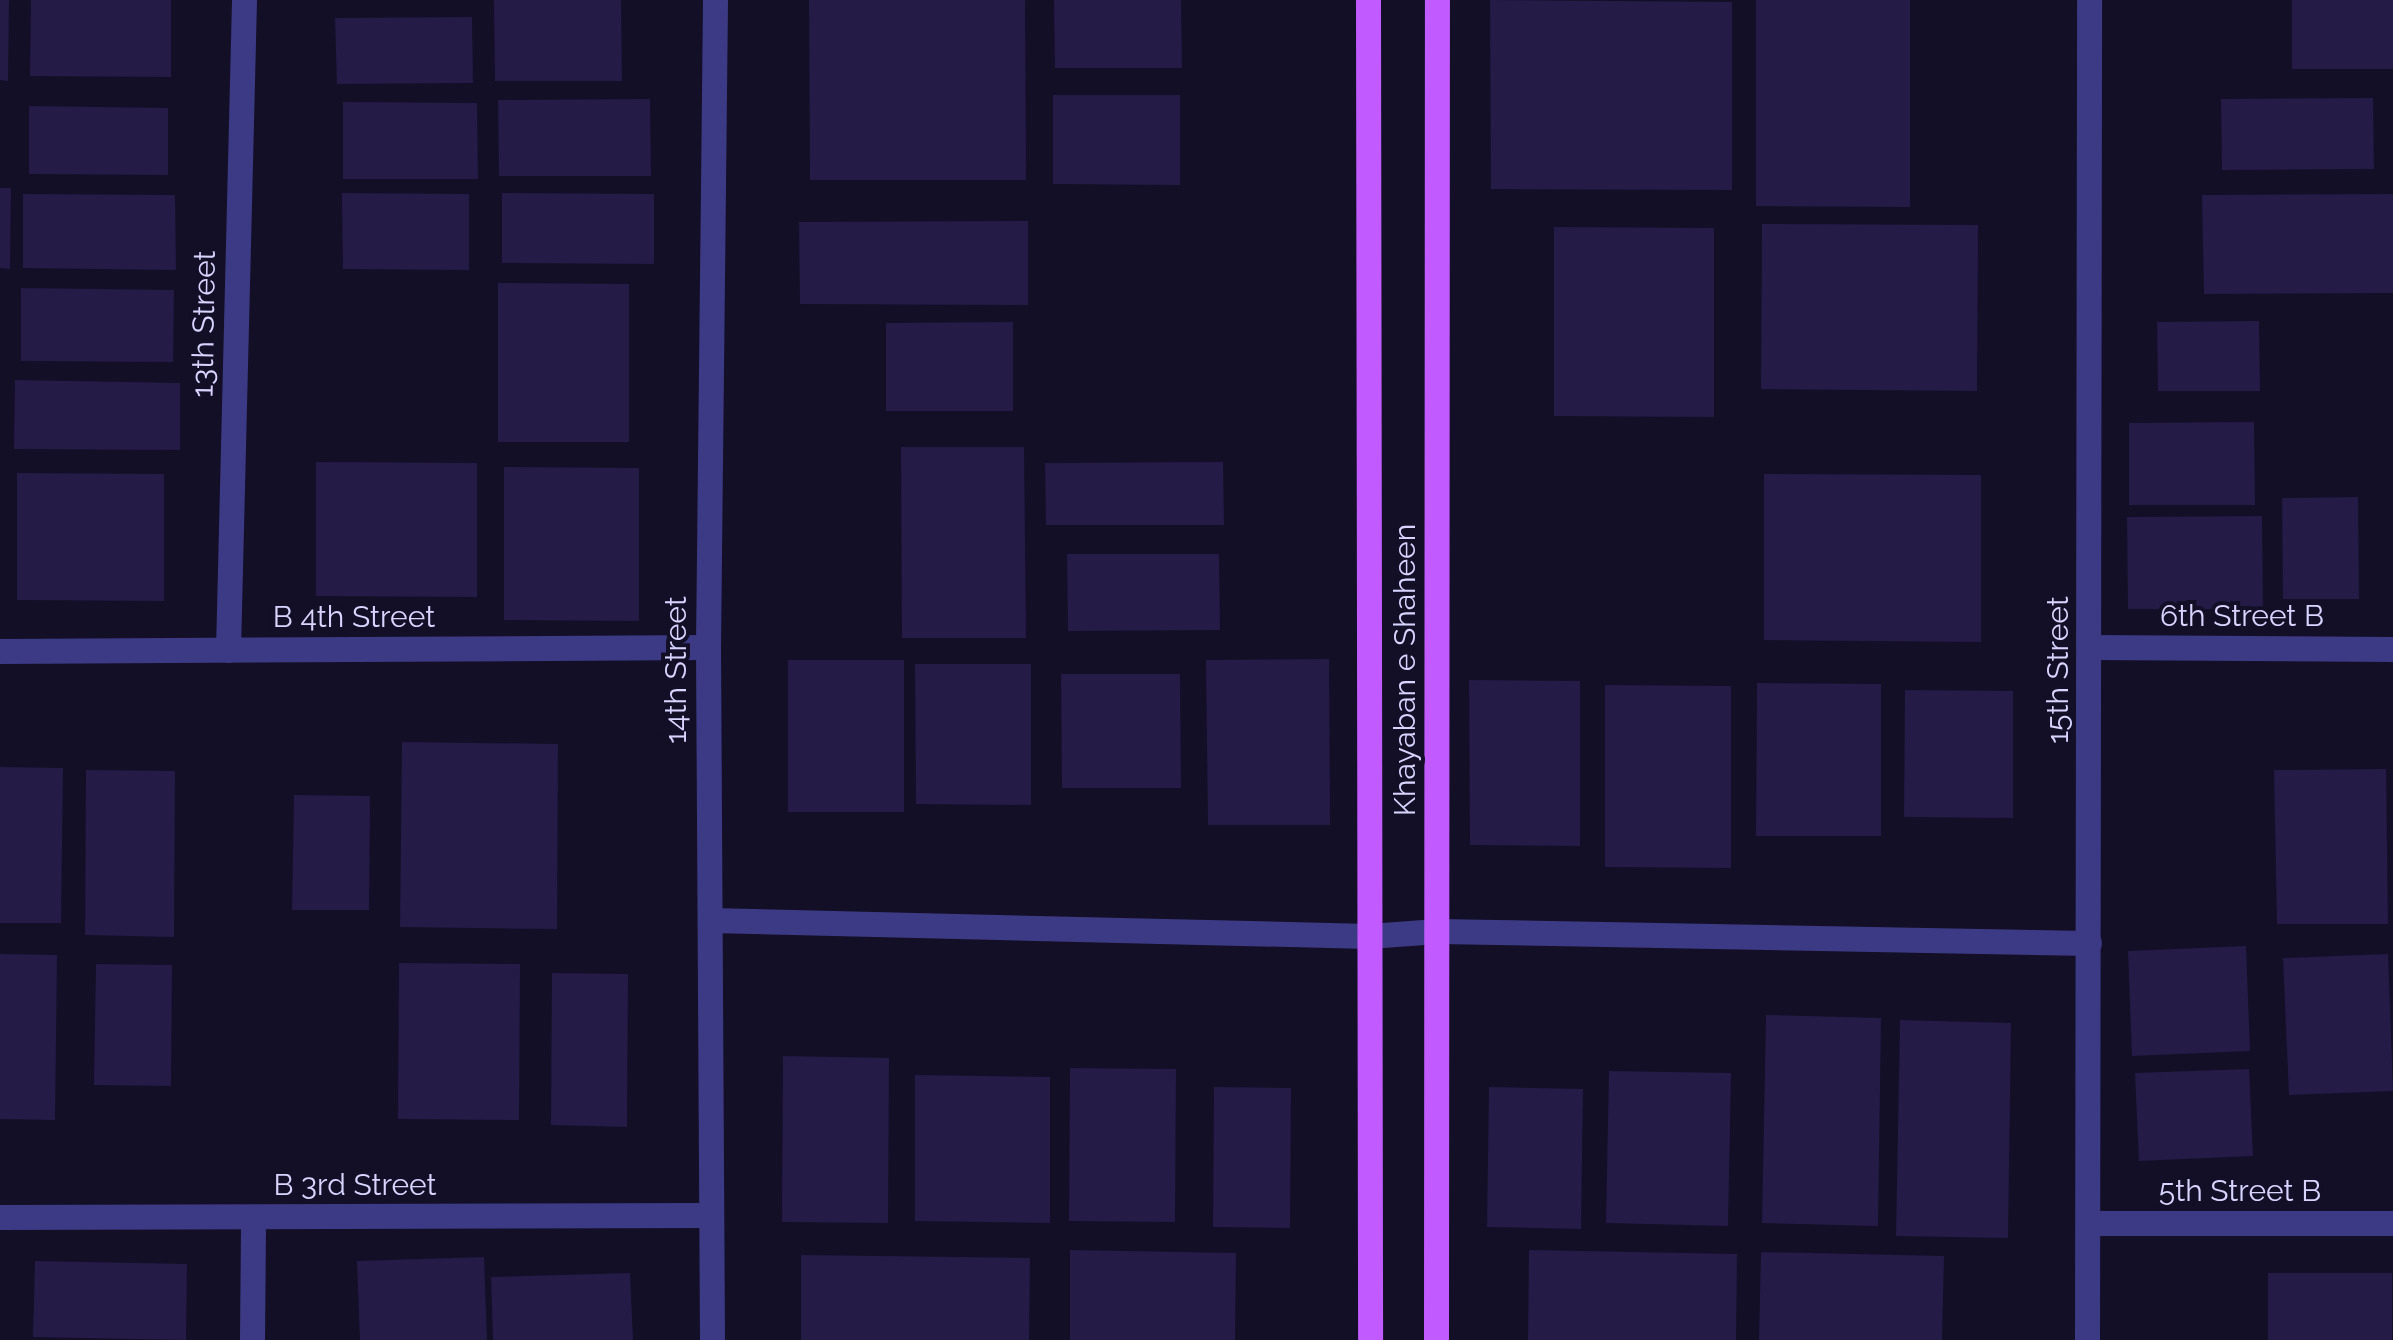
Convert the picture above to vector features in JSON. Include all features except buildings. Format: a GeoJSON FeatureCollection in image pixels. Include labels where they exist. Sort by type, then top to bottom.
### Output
{"type":"FeatureCollection","features":[{"type":"Feature","properties":{"kind":"main road","name":"Khayaban e Shaheen"},"geometry":{"type":"LineString","coordinates":[[1368,0],[1370,1340]]}},
{"type":"Feature","properties":{"kind":"main road","name":"Khayaban e Shaheen"},"geometry":{"type":"LineString","coordinates":[[1436,1340],[1437,0]]}},
{"type":"Feature","properties":{"kind":"street","name":"13th Street"},"geometry":{"type":"LineString","coordinates":[[228,650],[244,0]]}},
{"type":"Feature","properties":{"kind":"street","name":"14th Street"},"geometry":{"type":"LineString","coordinates":[[712,1340],[708,648],[715,0]]}},
{"type":"Feature","properties":{"kind":"street","name":"15th Street"},"geometry":{"type":"LineString","coordinates":[[2087,1340],[2089,0]]}},
{"type":"Feature","properties":{"kind":"street","name":"6th Street B"},"geometry":{"type":"LineString","coordinates":[[2091,647],[2393,649]]}},
{"type":"Feature","properties":{"kind":"street","name":"B 4th Street"},"geometry":{"type":"LineString","coordinates":[[0,651],[708,648]]}},
{"type":"Feature","properties":{"kind":"street"},"geometry":{"type":"LineString","coordinates":[[710,920],[1369,936],[1437,931],[2089,943]]}},
{"type":"Feature","properties":{"kind":"street","name":"B 3rd Street"},"geometry":{"type":"LineString","coordinates":[[0,1217],[711,1215]]}},
{"type":"Feature","properties":{"kind":"street"},"geometry":{"type":"LineString","coordinates":[[252,1340],[253,1218]]}},
{"type":"Feature","properties":{"kind":"street","name":"5th Street B"},"geometry":{"type":"LineString","coordinates":[[2088,1223],[2393,1223]]}}]}
